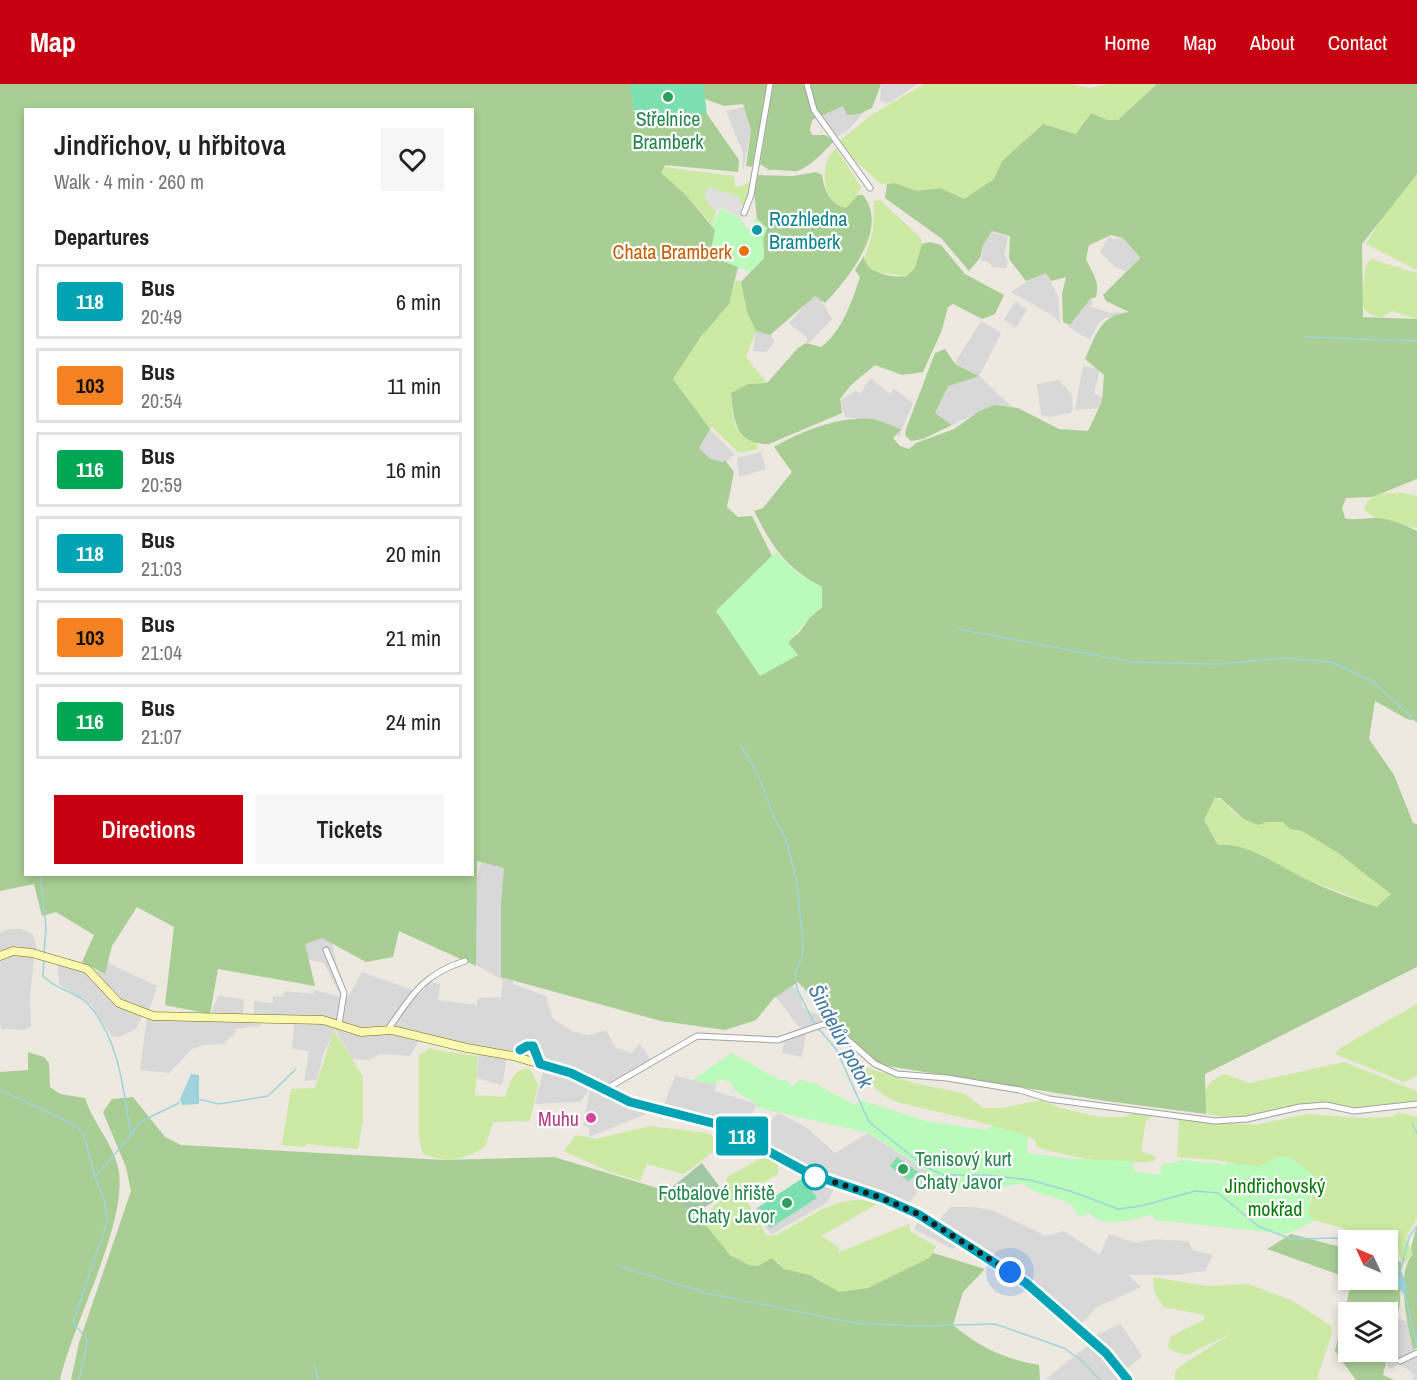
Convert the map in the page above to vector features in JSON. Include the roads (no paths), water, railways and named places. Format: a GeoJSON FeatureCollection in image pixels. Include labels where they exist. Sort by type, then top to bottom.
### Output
{"type":"FeatureCollection","features":[{"type":"Feature","properties":{"kind":"street"},"geometry":{"type":"LineString","coordinates":[[744,213],[752,195],[770,84]]}},
{"type":"Feature","properties":{"kind":"street"},"geometry":{"type":"LineString","coordinates":[[807,84],[814,110],[870,188]]}},
{"type":"Feature","properties":{"kind":"street"},"geometry":{"type":"LineString","coordinates":[[326,950],[344,993],[339,1024]]}},
{"type":"Feature","properties":{"kind":"street"},"geometry":{"type":"LineString","coordinates":[[0,956],[13,951],[32,953],[87,969],[119,1003],[153,1016],[312,1019],[339,1024],[361,1032],[387,1031],[513,1056],[571,1073],[603,1091],[630,1102],[720,1125],[810,1174],[882,1198],[918,1214],[1026,1283],[1106,1353],[1128,1380]]}},
{"type":"Feature","properties":{"kind":"street"},"geometry":{"type":"LineString","coordinates":[[387,1031],[421,983],[436,972],[465,961]]}},
{"type":"Feature","properties":{"kind":"street"},"geometry":{"type":"LineString","coordinates":[[603,1091],[697,1035],[778,1040],[824,1024],[834,1028],[875,1064],[897,1074],[1010,1089],[1049,1099],[1215,1121],[1247,1119],[1300,1107],[1326,1106],[1354,1111],[1417,1104]]}},
{"type":"Feature","properties":{"kind":"street"},"geometry":{"type":"LineString","coordinates":[[1400,1361],[1417,1353]]}},
{"type":"Feature","properties":{"kind":"water"},"geometry":{"type":"Polygon","coordinates":[[[191,1074],[199,1075],[199,1104],[182,1105],[180,1099],[191,1074]]]}},
{"type":"Feature","properties":{"kind":"water"},"geometry":{"type":"Polygon","coordinates":[[[1401,1271],[1407,1285],[1405,1297],[1398,1286],[1401,1271]]]}},
{"type":"Feature","properties":{"kind":"waterway"},"geometry":{"type":"LineString","coordinates":[[1305,337],[1417,341]]}},
{"type":"Feature","properties":{"kind":"waterway"},"geometry":{"type":"LineString","coordinates":[[958,629],[1132,662],[1217,664],[1285,658],[1331,662],[1372,681],[1417,722]]}},
{"type":"Feature","properties":{"kind":"waterway","name":"Šindelův potok"},"geometry":{"type":"LineString","coordinates":[[740,745],[757,772],[776,822],[786,839],[797,883],[803,943],[802,957],[795,972],[797,989],[815,1025]]}},
{"type":"Feature","properties":{"kind":"waterway"},"geometry":{"type":"LineString","coordinates":[[40,876],[46,928],[44,954]]}},
{"type":"Feature","properties":{"kind":"waterway"},"geometry":{"type":"LineString","coordinates":[[44,959],[43,976],[84,1000],[108,1034],[119,1067],[131,1135],[95,1177],[105,1203],[107,1222],[73,1323],[86,1337],[87,1344],[79,1380]]}},
{"type":"Feature","properties":{"kind":"waterway","name":"Šindelův potok"},"geometry":{"type":"LineString","coordinates":[[819,1029],[836,1049],[869,1122],[924,1166],[943,1175],[987,1175],[1030,1180],[1073,1192],[1118,1209],[1141,1206],[1195,1191],[1218,1193],[1258,1226],[1291,1239],[1338,1238]]}},
{"type":"Feature","properties":{"kind":"waterway"},"geometry":{"type":"LineString","coordinates":[[198,1099],[219,1104],[268,1096],[296,1069]]}},
{"type":"Feature","properties":{"kind":"waterway"},"geometry":{"type":"LineString","coordinates":[[0,1090],[75,1125],[84,1135],[95,1177]]}},
{"type":"Feature","properties":{"kind":"waterway"},"geometry":{"type":"LineString","coordinates":[[132,1134],[140,1122],[179,1103]]}},
{"type":"Feature","properties":{"kind":"waterway"},"geometry":{"type":"LineString","coordinates":[[1412,1123],[1417,1133]]}},
{"type":"Feature","properties":{"kind":"waterway"},"geometry":{"type":"LineString","coordinates":[[1401,1269],[1409,1237],[1417,1226]]}},
{"type":"Feature","properties":{"kind":"waterway"},"geometry":{"type":"LineString","coordinates":[[619,1266],[706,1293],[854,1323],[916,1326],[995,1324],[1064,1348],[1082,1361],[1100,1380]]}},
{"type":"Feature","properties":{"kind":"waterway","name":"Šindelův potok"},"geometry":{"type":"LineString","coordinates":[[1405,1296],[1417,1345]]}},
{"type":"Feature","properties":{"kind":"waterway"},"geometry":{"type":"LineString","coordinates":[[315,1364],[318,1380]]}},
{"type":"Feature","properties":{"kind":"place","name":"Střelnice Bramberk"},"geometry":{"type":"Point","coordinates":[668,97]}},
{"type":"Feature","properties":{"kind":"place","name":"Rozhledna Bramberk"},"geometry":{"type":"Point","coordinates":[757,230]}},
{"type":"Feature","properties":{"kind":"place","name":"Chata Bramberk"},"geometry":{"type":"Point","coordinates":[744,251]}},
{"type":"Feature","properties":{"kind":"place","name":"Muhu"},"geometry":{"type":"Point","coordinates":[591,1118]}},
{"type":"Feature","properties":{"kind":"place","name":"Tenisový kurt Chaty Javor"},"geometry":{"type":"Point","coordinates":[903,1169]}},
{"type":"Feature","properties":{"kind":"place","name":"Fotbalové hřiště Chaty Javor"},"geometry":{"type":"Point","coordinates":[787,1203]}},
{"type":"Feature","properties":{"kind":"park label","name":"Jindřichovský mokřad"},"geometry":{"type":"Point","coordinates":[1275,1196]}}]}
